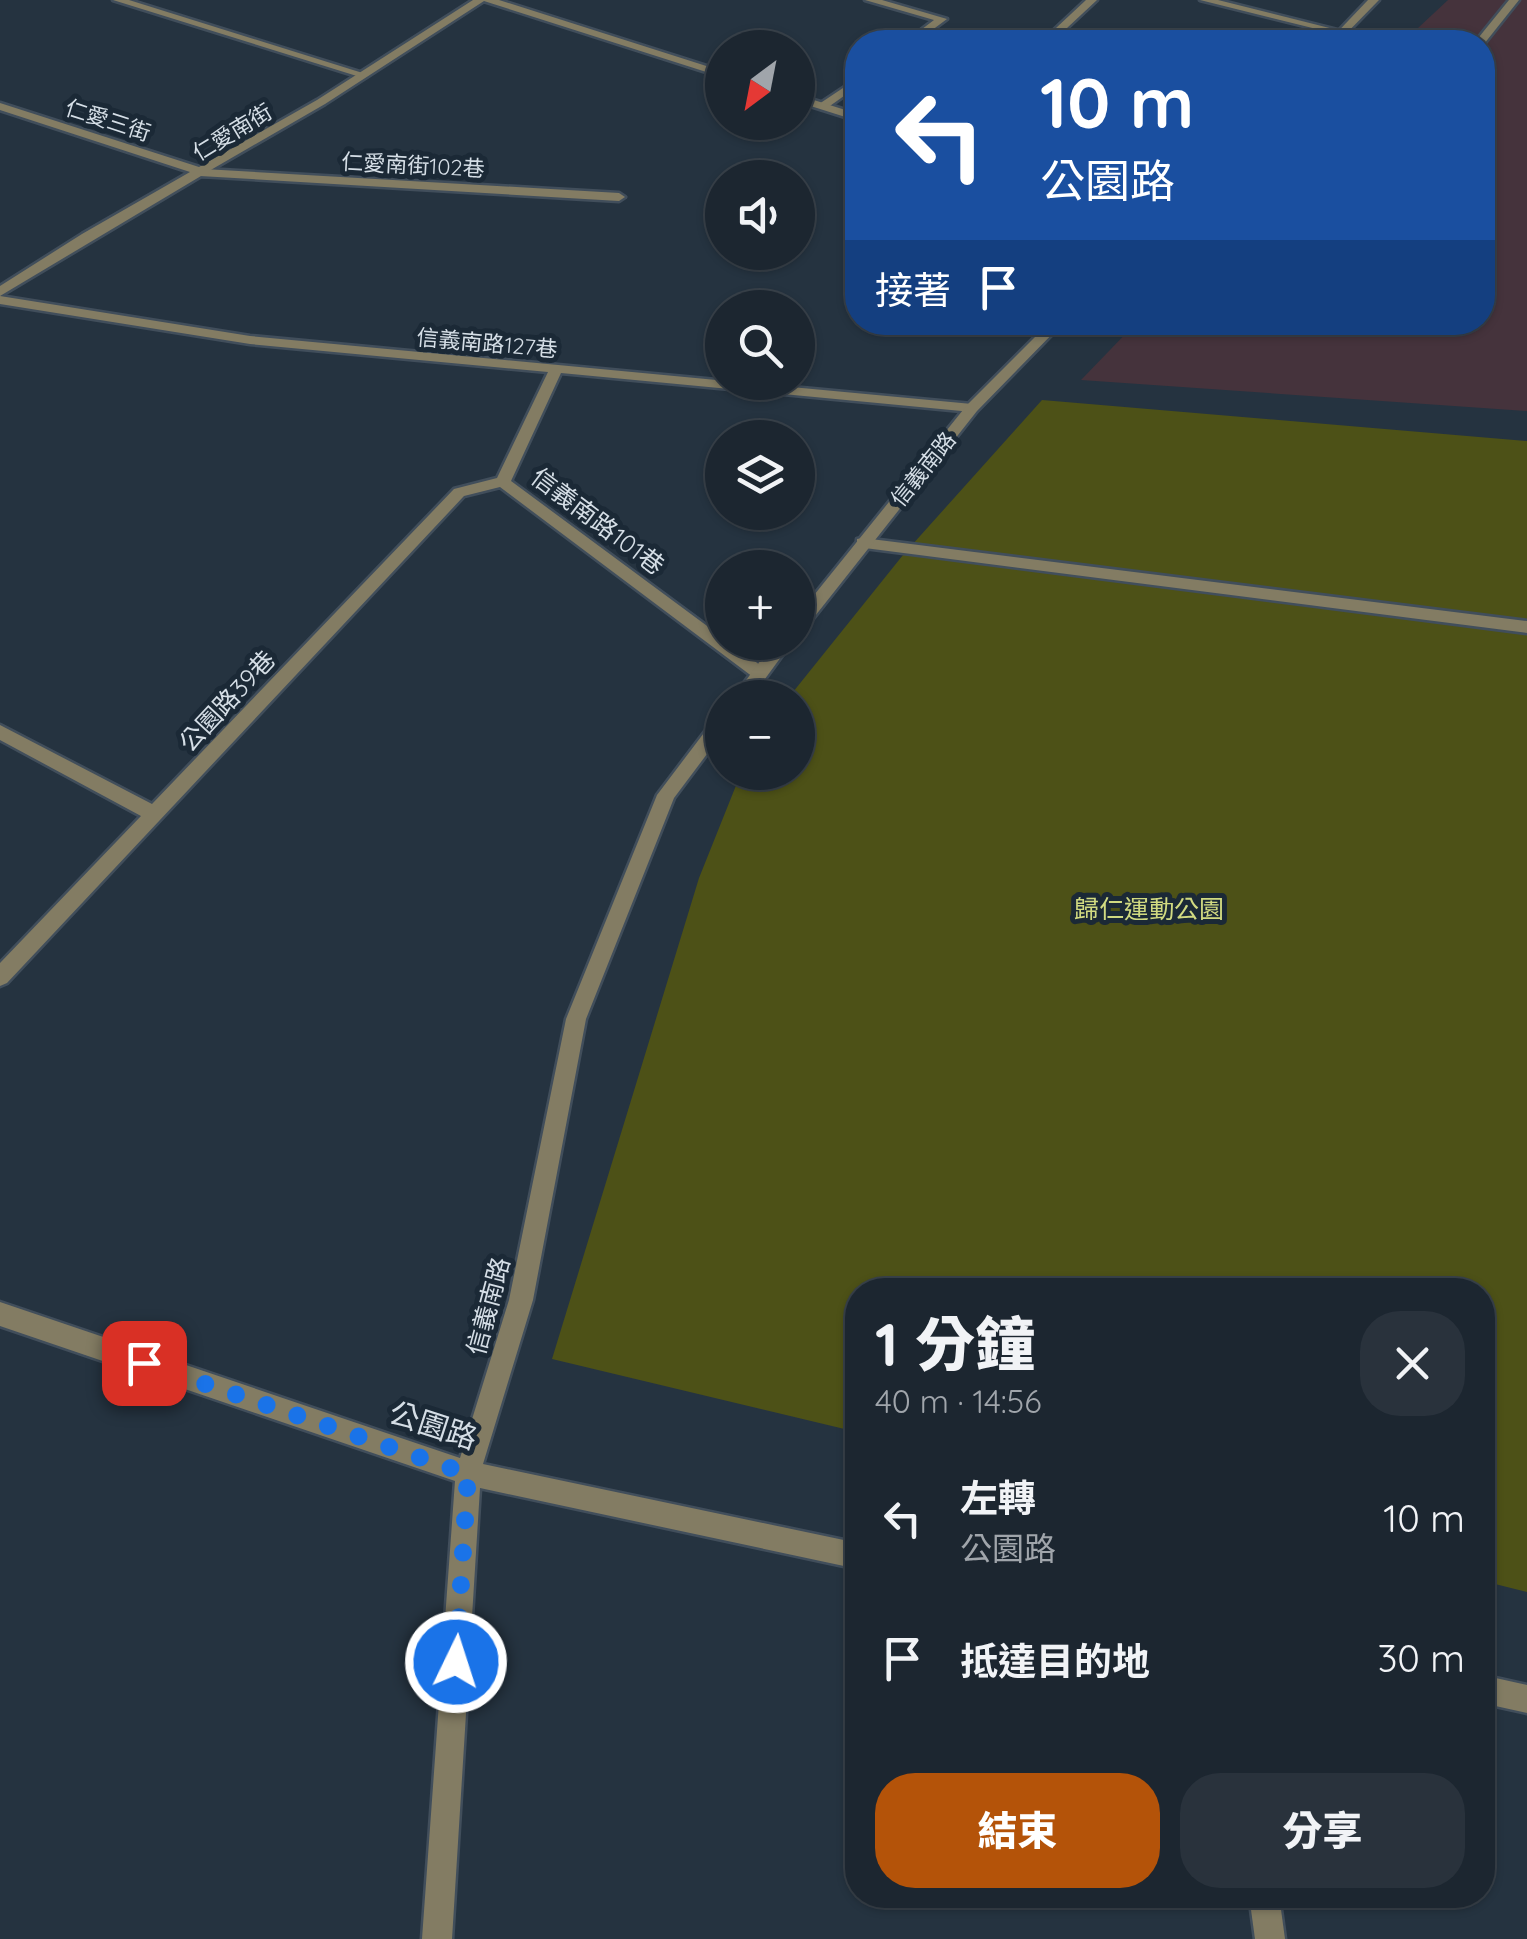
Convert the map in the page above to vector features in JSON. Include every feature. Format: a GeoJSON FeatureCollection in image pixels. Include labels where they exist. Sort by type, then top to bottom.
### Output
{"type":"FeatureCollection","features":[{"type":"Feature","properties":{"kind":"street"},"geometry":{"type":"LineString","coordinates":[[118,0],[364,75]]}},
{"type":"Feature","properties":{"kind":"street","name":"仁愛南街"},"geometry":{"type":"LineString","coordinates":[[0,292],[364,75],[480,0]]}},
{"type":"Feature","properties":{"kind":"street"},"geometry":{"type":"LineString","coordinates":[[489,0],[705,69]]}},
{"type":"Feature","properties":{"kind":"street"},"geometry":{"type":"LineString","coordinates":[[870,0],[942,19],[927,30]]}},
{"type":"Feature","properties":{"kind":"street"},"geometry":{"type":"LineString","coordinates":[[1059,30],[1092,0]]}},
{"type":"Feature","properties":{"kind":"street"},"geometry":{"type":"LineString","coordinates":[[1206,0],[1340,30]]}},
{"type":"Feature","properties":{"kind":"street"},"geometry":{"type":"LineString","coordinates":[[1345,30],[1374,0]]}},
{"type":"Feature","properties":{"kind":"street"},"geometry":{"type":"LineString","coordinates":[[1490,30],[1514,0]]}},
{"type":"Feature","properties":{"kind":"street"},"geometry":{"type":"LineString","coordinates":[[823,106],[845,90]]}},
{"type":"Feature","properties":{"kind":"street"},"geometry":{"type":"LineString","coordinates":[[815,103],[845,114]]}},
{"type":"Feature","properties":{"kind":"street","name":"仁愛三街"},"geometry":{"type":"LineString","coordinates":[[0,106],[204,172]]}},
{"type":"Feature","properties":{"kind":"street","name":"仁愛南街102巷"},"geometry":{"type":"LineString","coordinates":[[204,172],[619,198]]}},
{"type":"Feature","properties":{"kind":"street","name":"信義南路127巷"},"geometry":{"type":"LineString","coordinates":[[0,300],[250,340],[972,408]]}},
{"type":"Feature","properties":{"kind":"street","name":"信義南路"},"geometry":{"type":"LineString","coordinates":[[815,605],[972,408],[1045,335]]}},
{"type":"Feature","properties":{"kind":"street"},"geometry":{"type":"LineString","coordinates":[[503,482],[556,369]]}},
{"type":"Feature","properties":{"kind":"street","name":"信義南路101巷"},"geometry":{"type":"LineString","coordinates":[[503,482],[759,673]]}},
{"type":"Feature","properties":{"kind":"street","name":"公園路39巷"},"geometry":{"type":"LineString","coordinates":[[0,977],[458,492],[503,482]]}},
{"type":"Feature","properties":{"kind":"street"},"geometry":{"type":"LineString","coordinates":[[864,543],[1527,626]]}},
{"type":"Feature","properties":{"kind":"street"},"geometry":{"type":"LineString","coordinates":[[754,680],[769,660]]}},
{"type":"Feature","properties":{"kind":"street"},"geometry":{"type":"LineString","coordinates":[[0,732],[157,813]]}},
{"type":"Feature","properties":{"kind":"street","name":"信義南路"},"geometry":{"type":"LineString","coordinates":[[435,1935],[468,1474],[521,1300],[576,1019],[666,795],[705,744]]}},
{"type":"Feature","properties":{"kind":"street","name":"公園路"},"geometry":{"type":"LineString","coordinates":[[0,1314],[468,1474],[845,1553]]}},
{"type":"Feature","properties":{"kind":"street"},"geometry":{"type":"LineString","coordinates":[[1495,1692],[1527,1698]]}},
{"type":"Feature","properties":{"kind":"street"},"geometry":{"type":"LineString","coordinates":[[1266,1908],[1270,1939]]}},
{"type":"Feature","properties":{"kind":"shaded area"},"geometry":{"type":"Polygon","coordinates":[[[1448,0],[1527,0],[1527,411],[1081,380],[1124,335],[1495,335],[1495,30],[1416,30],[1448,0]]]}},
{"type":"Feature","properties":{"kind":"green space","name":"歸仁運動公園"},"geometry":{"type":"Polygon","coordinates":[[[1042,400],[1527,441],[1527,1592],[1495,1584],[1495,1278],[845,1278],[845,1429],[552,1359],[699,878],[734,790],[815,790],[815,680],[803,680],[903,555],[1042,400]]]}},
{"type":"Feature","properties":{"kind":"route"},"geometry":{"type":"LineString","coordinates":[[144,1363],[468,1474],[456,1662]]}}]}
